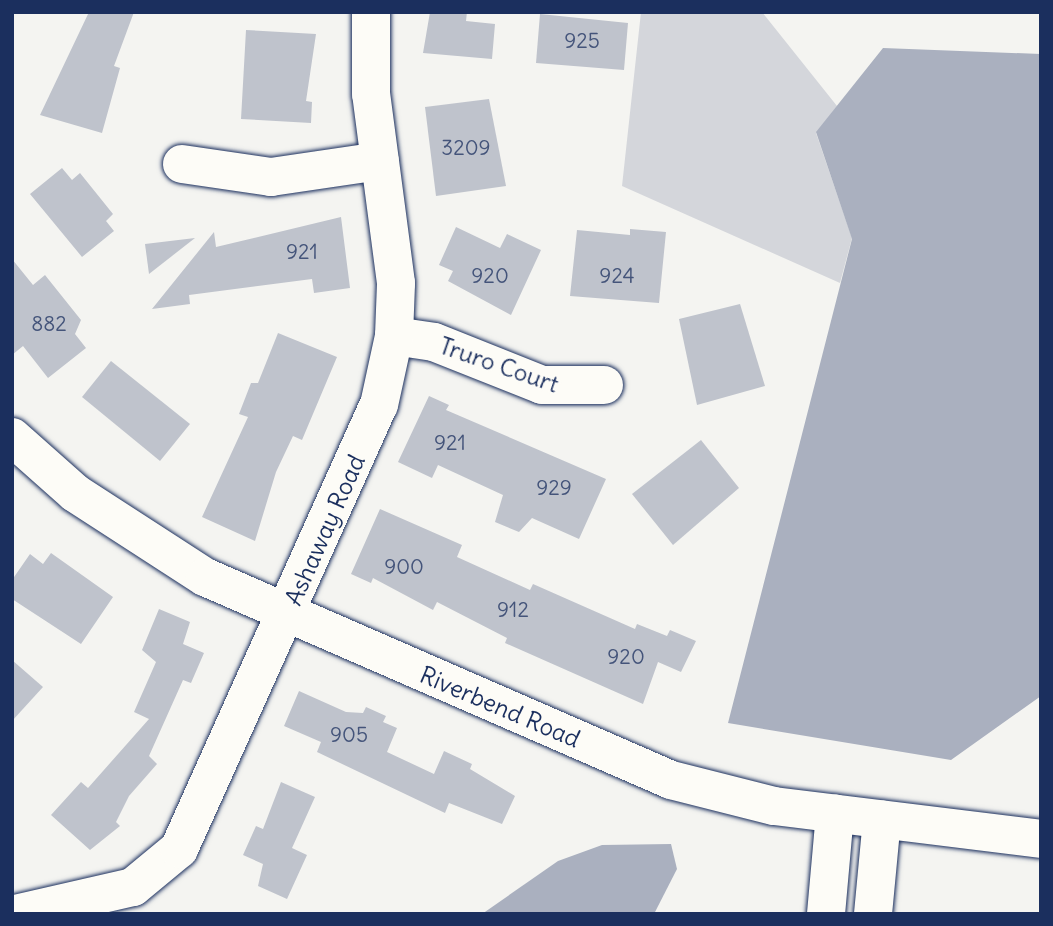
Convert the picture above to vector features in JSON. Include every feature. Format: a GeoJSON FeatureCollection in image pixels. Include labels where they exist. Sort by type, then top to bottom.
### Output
{"type":"FeatureCollection","features":[{"type":"Feature","properties":{"kind":"street","name":"Ashaway Road"},"geometry":{"type":"LineString","coordinates":[[15,914],[133,887],[179,849],[287,617],[379,405],[394,336],[396,283],[371,94],[371,12]]}},
{"type":"Feature","properties":{"kind":"street"},"geometry":{"type":"LineString","coordinates":[[182,164],[271,177],[380,160]]}},
{"type":"Feature","properties":{"kind":"street","name":"Truro Court"},"geometry":{"type":"LineString","coordinates":[[394,336],[435,342],[542,385],[604,385]]}},
{"type":"Feature","properties":{"kind":"street","name":"Riverbend Road"},"geometry":{"type":"LineString","coordinates":[[12,437],[138,538],[287,617],[671,780],[727,797],[1041,839]]}},
{"type":"Feature","properties":{"kind":"street"},"geometry":{"type":"LineString","coordinates":[[826,914],[835,813]]}},
{"type":"Feature","properties":{"kind":"street"},"geometry":{"type":"LineString","coordinates":[[873,914],[882,819]]}},
{"type":"Feature","properties":{"kind":"shaded area"},"geometry":{"type":"Polygon","coordinates":[[[641,12],[762,12],[837,106],[816,133],[852,238],[840,283],[622,186],[641,12]]]}},
{"type":"Feature","properties":{"kind":"water"},"geometry":{"type":"Polygon","coordinates":[[[883,48],[1041,54],[1041,696],[951,760],[728,723],[852,239],[816,132],[883,48]]]}},
{"type":"Feature","properties":{"kind":"water"},"geometry":{"type":"Polygon","coordinates":[[[671,844],[677,869],[654,914],[482,914],[558,861],[602,845],[671,844]]]}},
{"type":"Feature","properties":{"kind":"building"},"geometry":{"type":"Polygon","coordinates":[[[89,12],[134,12],[114,66],[120,68],[102,133],[40,115],[89,12]]]}},
{"type":"Feature","properties":{"kind":"building"},"geometry":{"type":"Polygon","coordinates":[[[430,12],[467,12],[466,21],[495,24],[492,59],[423,53],[430,12]]]}},
{"type":"Feature","properties":{"kind":"building"},"geometry":{"type":"Polygon","coordinates":[[[540,14],[628,23],[624,70],[536,63],[540,14]]]}},
{"type":"Feature","properties":{"kind":"building"},"geometry":{"type":"Polygon","coordinates":[[[246,30],[316,34],[306,101],[312,102],[311,123],[241,119],[246,30]]]}},
{"type":"Feature","properties":{"kind":"building"},"geometry":{"type":"Polygon","coordinates":[[[489,99],[506,186],[436,196],[425,107],[489,99]]]}},
{"type":"Feature","properties":{"kind":"building"},"geometry":{"type":"Polygon","coordinates":[[[62,168],[72,180],[80,173],[113,214],[106,221],[114,231],[82,257],[30,194],[62,168]]]}},
{"type":"Feature","properties":{"kind":"building"},"geometry":{"type":"Polygon","coordinates":[[[341,217],[350,288],[314,293],[312,279],[189,295],[190,304],[152,309],[214,232],[216,247],[341,217]]]}},
{"type":"Feature","properties":{"kind":"building"},"geometry":{"type":"Polygon","coordinates":[[[456,227],[500,248],[507,234],[541,250],[511,315],[448,281],[453,271],[439,265],[456,227]]]}},
{"type":"Feature","properties":{"kind":"building"},"geometry":{"type":"Polygon","coordinates":[[[630,229],[666,232],[659,303],[570,296],[577,230],[630,235],[630,229]]]}},
{"type":"Feature","properties":{"kind":"building"},"geometry":{"type":"Polygon","coordinates":[[[195,238],[149,274],[145,244],[195,238]]]}},
{"type":"Feature","properties":{"kind":"building"},"geometry":{"type":"Polygon","coordinates":[[[12,259],[33,285],[45,275],[81,320],[75,334],[86,348],[48,378],[23,346],[12,355],[12,259]]]}},
{"type":"Feature","properties":{"kind":"building"},"geometry":{"type":"Polygon","coordinates":[[[740,304],[765,386],[697,405],[679,319],[740,304]]]}},
{"type":"Feature","properties":{"kind":"building"},"geometry":{"type":"Polygon","coordinates":[[[278,333],[337,357],[302,440],[293,436],[276,472],[255,541],[202,517],[248,417],[239,414],[251,383],[258,383],[278,333]]]}},
{"type":"Feature","properties":{"kind":"building"},"geometry":{"type":"Polygon","coordinates":[[[111,361],[190,424],[160,461],[82,397],[111,361]]]}},
{"type":"Feature","properties":{"kind":"building"},"geometry":{"type":"Polygon","coordinates":[[[429,396],[449,405],[446,410],[606,479],[579,539],[532,518],[519,532],[495,522],[503,495],[438,465],[432,478],[398,462],[429,396]]]}},
{"type":"Feature","properties":{"kind":"building"},"geometry":{"type":"Polygon","coordinates":[[[701,440],[739,488],[673,545],[632,494],[701,440]]]}},
{"type":"Feature","properties":{"kind":"building"},"geometry":{"type":"Polygon","coordinates":[[[380,509],[462,545],[457,557],[530,590],[533,584],[635,629],[637,624],[667,636],[670,630],[696,641],[681,672],[658,662],[643,704],[505,643],[507,638],[437,602],[433,610],[373,578],[371,583],[351,574],[380,509]]]}},
{"type":"Feature","properties":{"kind":"building"},"geometry":{"type":"Polygon","coordinates":[[[51,553],[113,597],[81,644],[12,599],[12,580],[30,554],[43,564],[51,553]]]}},
{"type":"Feature","properties":{"kind":"building"},"geometry":{"type":"Polygon","coordinates":[[[159,609],[190,622],[183,644],[204,653],[191,683],[183,680],[149,756],[157,764],[129,796],[116,822],[120,826],[90,850],[51,815],[81,782],[88,788],[149,719],[134,712],[156,662],[142,650],[159,609]]]}},
{"type":"Feature","properties":{"kind":"building"},"geometry":{"type":"Polygon","coordinates":[[[12,660],[43,687],[12,721],[12,660]]]}},
{"type":"Feature","properties":{"kind":"building"},"geometry":{"type":"Polygon","coordinates":[[[299,691],[346,712],[363,713],[366,707],[386,716],[383,722],[397,728],[387,752],[434,774],[444,751],[472,764],[470,769],[515,796],[502,824],[449,803],[445,813],[317,752],[321,742],[284,726],[299,691]]]}},
{"type":"Feature","properties":{"kind":"building"},"geometry":{"type":"Polygon","coordinates":[[[281,782],[315,797],[292,848],[307,855],[287,899],[258,886],[263,864],[243,855],[256,826],[263,829],[281,782]]]}}]}
